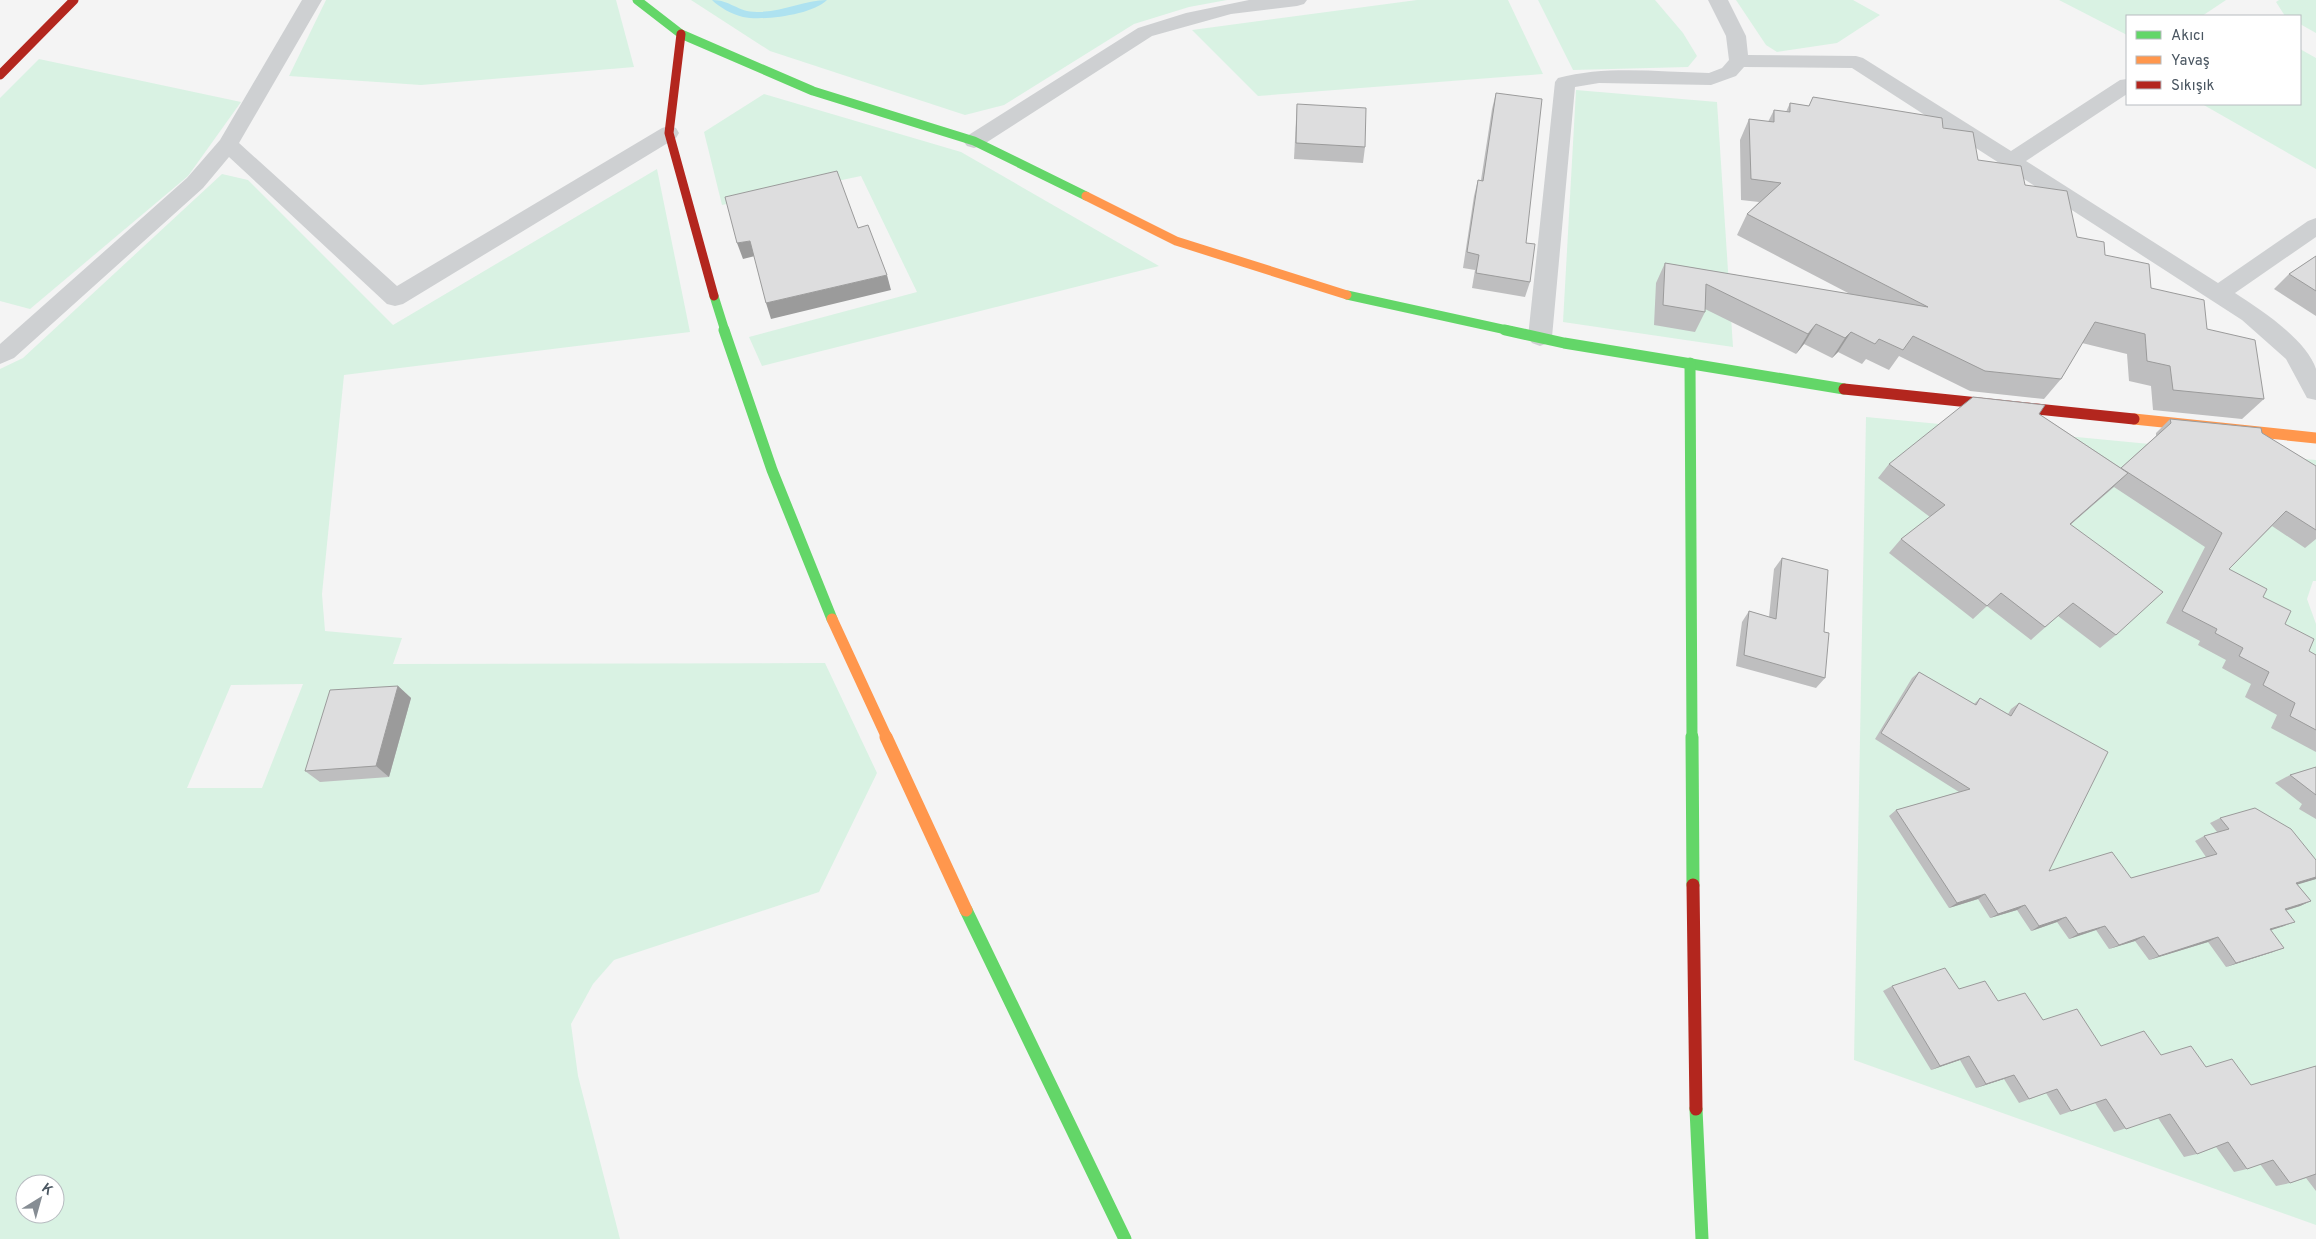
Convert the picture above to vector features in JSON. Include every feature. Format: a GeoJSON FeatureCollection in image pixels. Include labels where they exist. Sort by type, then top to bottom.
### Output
{"type":"FeatureCollection","features":[{"type":"Feature","properties":{"kind":"street"},"geometry":{"type":"LineString","coordinates":[[0,75],[74,0]]}},
{"type":"Feature","properties":{"kind":"street"},"geometry":{"type":"LineString","coordinates":[[0,355],[6,352],[195,183],[228,144],[312,0]]}},
{"type":"Feature","properties":{"kind":"street"},"geometry":{"type":"LineString","coordinates":[[637,0],[682,34],[813,91],[974,141],[1176,241],[1348,295],[1564,343],[1852,390],[2316,438]]}},
{"type":"Feature","properties":{"kind":"street"},"geometry":{"type":"LineString","coordinates":[[974,141],[1145,32],[1193,17],[1231,8],[1297,0]]}},
{"type":"Feature","properties":{"kind":"street"},"geometry":{"type":"LineString","coordinates":[[1718,0],[1736,36],[1739,61]]}},
{"type":"Feature","properties":{"kind":"street"},"geometry":{"type":"LineString","coordinates":[[682,34],[669,133],[701,254],[736,369],[772,470],[830,615],[954,886],[1125,1239]]}},
{"type":"Feature","properties":{"kind":"street"},"geometry":{"type":"LineString","coordinates":[[1540,337],[1565,82],[1599,77],[1712,79],[1729,72],[1739,61],[1856,62],[2250,314],[2294,353],[2316,391]]}},
{"type":"Feature","properties":{"kind":"street"},"geometry":{"type":"LineString","coordinates":[[2012,161],[2126,86]]}},
{"type":"Feature","properties":{"kind":"street"},"geometry":{"type":"LineString","coordinates":[[228,144],[395,298],[669,133]]}},
{"type":"Feature","properties":{"kind":"street"},"geometry":{"type":"LineString","coordinates":[[2218,294],[2316,226]]}},
{"type":"Feature","properties":{"kind":"street"},"geometry":{"type":"LineString","coordinates":[[1690,363],[1694,1058],[1702,1239]]}},
{"type":"Feature","properties":{"kind":"green space"},"geometry":{"type":"Polygon","coordinates":[[[326,0],[616,0],[634,67],[421,85],[289,76],[326,0]]]}},
{"type":"Feature","properties":{"kind":"green space"},"geometry":{"type":"Polygon","coordinates":[[[691,0],[1227,0],[1189,7],[1134,24],[1004,105],[965,115],[770,51],[691,0]]]}},
{"type":"Feature","properties":{"kind":"green space"},"geometry":{"type":"Polygon","coordinates":[[[1417,0],[1508,0],[1543,74],[1258,96],[1192,30],[1417,0]]]}},
{"type":"Feature","properties":{"kind":"green space"},"geometry":{"type":"Polygon","coordinates":[[[1538,0],[1655,0],[1683,33],[1697,56],[1688,67],[1573,70],[1538,0]]]}},
{"type":"Feature","properties":{"kind":"green space"},"geometry":{"type":"Polygon","coordinates":[[[1736,0],[1853,0],[1880,15],[1837,43],[1777,52],[1766,45],[1736,0]]]}},
{"type":"Feature","properties":{"kind":"green space"},"geometry":{"type":"Polygon","coordinates":[[[2059,0],[2226,0],[2204,15],[2126,15],[2126,34],[2059,0]]]}},
{"type":"Feature","properties":{"kind":"green space"},"geometry":{"type":"Polygon","coordinates":[[[2279,0],[2316,0],[2316,33],[2301,25],[2301,15],[2284,15],[2276,2],[2279,0]]]}},
{"type":"Feature","properties":{"kind":"green space"},"geometry":{"type":"Polygon","coordinates":[[[2301,50],[2316,58],[2316,169],[2204,105],[2301,105],[2301,50]]]}},
{"type":"Feature","properties":{"kind":"green space"},"geometry":{"type":"Polygon","coordinates":[[[39,59],[241,102],[188,176],[30,309],[0,301],[0,98],[39,59]]]}},
{"type":"Feature","properties":{"kind":"green space"},"geometry":{"type":"Polygon","coordinates":[[[1576,90],[1717,102],[1733,347],[1563,322],[1576,90]]]}},
{"type":"Feature","properties":{"kind":"green space"},"geometry":{"type":"Polygon","coordinates":[[[764,94],[961,152],[1159,266],[762,366],[749,337],[917,292],[861,176],[722,205],[704,132],[764,94]]]}},
{"type":"Feature","properties":{"kind":"green space"},"geometry":{"type":"Polygon","coordinates":[[[657,169],[690,332],[344,375],[322,594],[325,631],[402,638],[393,664],[825,663],[877,773],[819,892],[614,960],[593,984],[571,1024],[578,1076],[620,1239],[0,1239],[0,369],[23,358],[222,174],[248,180],[393,325],[657,169]],[[303,684],[231,685],[187,788],[262,788],[303,684]]]}},
{"type":"Feature","properties":{"kind":"green space"},"geometry":{"type":"Polygon","coordinates":[[[1866,417],[2316,460],[2316,581],[2313,581],[2307,599],[2316,624],[2316,1225],[1854,1060],[1866,417]]]}},
{"type":"Feature","properties":{"kind":"building"},"geometry":{"type":"Polygon","coordinates":[[[1496,93],[1542,99],[1526,243],[1535,244],[1530,282],[1476,273],[1479,255],[1467,252],[1478,180],[1483,181],[1496,93]]]}},
{"type":"Feature","properties":{"kind":"building"},"geometry":{"type":"Polygon","coordinates":[[[1813,97],[1942,118],[1943,128],[1973,132],[1978,160],[2021,166],[2025,185],[2067,191],[2077,237],[2104,242],[2105,255],[2149,264],[2151,288],[2204,300],[2207,329],[2255,340],[2264,399],[2173,390],[2170,366],[2147,361],[2145,334],[2095,322],[2061,379],[1985,371],[1913,336],[1903,350],[1879,339],[1875,344],[1851,332],[1845,338],[1816,324],[1808,334],[1706,284],[1705,312],[1663,305],[1665,263],[1928,307],[1747,214],[1781,183],[1751,179],[1749,119],[1774,122],[1774,110],[1790,112],[1790,103],[1809,106],[1813,97]]]}},
{"type":"Feature","properties":{"kind":"building"},"geometry":{"type":"Polygon","coordinates":[[[1297,104],[1366,108],[1365,147],[1296,143],[1297,104]]]}},
{"type":"Feature","properties":{"kind":"building"},"geometry":{"type":"Polygon","coordinates":[[[837,171],[858,228],[868,225],[887,275],[766,303],[750,241],[737,243],[725,197],[837,171]]]}},
{"type":"Feature","properties":{"kind":"building"},"geometry":{"type":"Polygon","coordinates":[[[2316,256],[2316,291],[2289,274],[2316,256]]]}},
{"type":"Feature","properties":{"kind":"building"},"geometry":{"type":"Polygon","coordinates":[[[1973,397],[2045,405],[2039,414],[2128,473],[2070,524],[2163,592],[2116,635],[2073,603],[2045,627],[2001,593],[1987,606],[1901,539],[1945,505],[1889,464],[1973,397]]]}},
{"type":"Feature","properties":{"kind":"building"},"geometry":{"type":"Polygon","coordinates":[[[2170,419],[2261,428],[2262,433],[2316,466],[2316,530],[2286,511],[2229,569],[2267,589],[2263,597],[2291,611],[2285,624],[2314,639],[2309,651],[2316,655],[2316,730],[2290,716],[2295,703],[2263,685],[2269,672],[2239,656],[2243,648],[2215,633],[2217,629],[2182,611],[2222,533],[2121,468],[2171,423],[2170,419]]]}},
{"type":"Feature","properties":{"kind":"building"},"geometry":{"type":"Polygon","coordinates":[[[1782,558],[1828,570],[1824,632],[1829,633],[1825,678],[1744,655],[1749,611],[1776,619],[1782,558]]]}},
{"type":"Feature","properties":{"kind":"building"},"geometry":{"type":"Polygon","coordinates":[[[1919,672],[1976,705],[1980,698],[2011,716],[2019,703],[2108,752],[2049,871],[2112,852],[2131,878],[2217,854],[2204,836],[2229,829],[2220,818],[2255,808],[2291,829],[2316,860],[2316,877],[2296,883],[2311,901],[2285,909],[2295,922],[2270,929],[2284,948],[2236,963],[2218,937],[2159,956],[2144,936],[2119,945],[2105,926],[2078,934],[2066,917],[2039,926],[2025,905],[1998,914],[1985,894],[1957,903],[1896,810],[1970,789],[1881,733],[1919,672]]]}},
{"type":"Feature","properties":{"kind":"building"},"geometry":{"type":"Polygon","coordinates":[[[398,686],[376,766],[305,771],[330,690],[398,686]]]}},
{"type":"Feature","properties":{"kind":"building"},"geometry":{"type":"Polygon","coordinates":[[[2316,767],[2316,795],[2290,775],[2316,767]]]}},
{"type":"Feature","properties":{"kind":"building"},"geometry":{"type":"Polygon","coordinates":[[[1945,968],[1959,989],[1985,981],[1998,1001],[2025,993],[2043,1020],[2077,1009],[2101,1046],[2144,1031],[2161,1055],[2191,1046],[2206,1067],[2232,1059],[2251,1085],[2316,1066],[2316,1174],[2290,1183],[2273,1160],[2247,1169],[2228,1142],[2197,1154],[2170,1114],[2126,1129],[2106,1099],[2071,1111],[2057,1089],[2029,1099],[2014,1075],[1986,1084],[1969,1056],[1940,1066],[1892,986],[1945,968]]]}},
{"type":"Feature","properties":{"kind":"waterway"},"geometry":{"type":"LineString","coordinates":[[717,0],[737,12],[756,15],[793,11],[822,0]]}},
{"type":"Feature","properties":{"kind":"traffic: fast"},"geometry":{"type":"LineString","coordinates":[[637,0],[681,34],[813,91],[974,141],[1086,196]]}},
{"type":"Feature","properties":{"kind":"traffic: fast"},"geometry":{"type":"LineString","coordinates":[[1347,295],[1564,343],[1844,389]]}},
{"type":"Feature","properties":{"kind":"traffic: fast"},"geometry":{"type":"LineString","coordinates":[[714,296],[736,369],[772,470],[832,619]]}},
{"type":"Feature","properties":{"kind":"traffic: fast"},"geometry":{"type":"LineString","coordinates":[[1690,363],[1693,885]]}},
{"type":"Feature","properties":{"kind":"traffic: fast"},"geometry":{"type":"LineString","coordinates":[[966,910],[1125,1239]]}},
{"type":"Feature","properties":{"kind":"traffic: fast"},"geometry":{"type":"LineString","coordinates":[[1696,1109],[1702,1239]]}},
{"type":"Feature","properties":{"kind":"traffic: slow"},"geometry":{"type":"LineString","coordinates":[[1086,196],[1176,241],[1347,295]]}},
{"type":"Feature","properties":{"kind":"traffic: slow"},"geometry":{"type":"LineString","coordinates":[[2134,419],[2316,438]]}},
{"type":"Feature","properties":{"kind":"traffic: slow"},"geometry":{"type":"LineString","coordinates":[[832,619],[966,910]]}},
{"type":"Feature","properties":{"kind":"traffic: jam"},"geometry":{"type":"LineString","coordinates":[[0,75],[74,0]]}},
{"type":"Feature","properties":{"kind":"traffic: jam"},"geometry":{"type":"LineString","coordinates":[[681,34],[669,133],[714,296]]}},
{"type":"Feature","properties":{"kind":"traffic: jam"},"geometry":{"type":"LineString","coordinates":[[1844,389],[2134,419]]}},
{"type":"Feature","properties":{"kind":"traffic: jam"},"geometry":{"type":"LineString","coordinates":[[1693,885],[1696,1109]]}}]}
